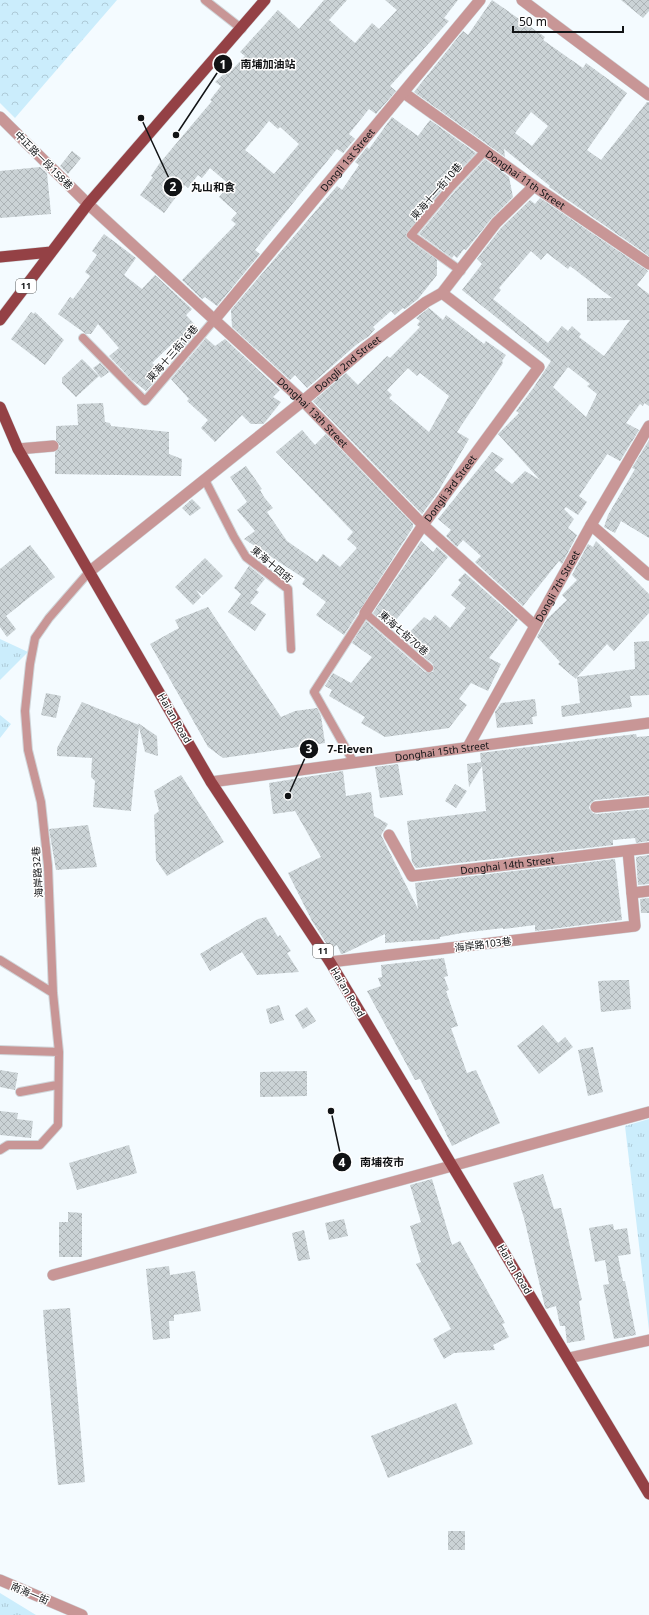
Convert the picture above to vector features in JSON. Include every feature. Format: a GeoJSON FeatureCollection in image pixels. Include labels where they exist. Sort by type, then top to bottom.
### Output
{"type":"FeatureCollection","features":[{"type":"Feature","properties":{"kind":"main road"},"geometry":{"type":"LineString","coordinates":[[0,257],[52,252],[88,204],[242,29],[265,0]]}},
{"type":"Feature","properties":{"kind":"main road","name":"11"},"geometry":{"type":"LineString","coordinates":[[0,320],[52,252]]}},
{"type":"Feature","properties":{"kind":"main road","name":"Hai'an Road"},"geometry":{"type":"LineString","coordinates":[[0,407],[18,450],[211,782],[330,962],[569,1358],[649,1494]]}},
{"type":"Feature","properties":{"kind":"street","name":"Dongli 1st Street"},"geometry":{"type":"LineString","coordinates":[[215,319],[480,0]]}},
{"type":"Feature","properties":{"kind":"street"},"geometry":{"type":"LineString","coordinates":[[522,0],[649,95]]}},
{"type":"Feature","properties":{"kind":"street","name":"Donghai 11th Street"},"geometry":{"type":"LineString","coordinates":[[404,93],[534,186],[649,264]]}},
{"type":"Feature","properties":{"kind":"street","name":"中正路一段158巷"},"geometry":{"type":"LineString","coordinates":[[0,117],[88,204]]}},
{"type":"Feature","properties":{"kind":"street","name":"Dongli 2nd Street"},"geometry":{"type":"LineString","coordinates":[[89,572],[303,401],[364,349],[426,302],[442,293],[461,271],[496,223],[534,186]]}},
{"type":"Feature","properties":{"kind":"street","name":"Donghai 13th Street"},"geometry":{"type":"LineString","coordinates":[[88,204],[303,401],[423,525],[534,625]]}},
{"type":"Feature","properties":{"kind":"street","name":"Dongli 3rd Street"},"geometry":{"type":"LineString","coordinates":[[365,613],[423,525],[539,367],[442,293]]}},
{"type":"Feature","properties":{"kind":"street","name":"Dongli 7th Street"},"geometry":{"type":"LineString","coordinates":[[468,747],[590,525],[649,426]]}},
{"type":"Feature","properties":{"kind":"street"},"geometry":{"type":"LineString","coordinates":[[18,450],[53,446]]}},
{"type":"Feature","properties":{"kind":"street"},"geometry":{"type":"LineString","coordinates":[[590,525],[649,574]]}},
{"type":"Feature","properties":{"kind":"street","name":"Donghai 15th Street"},"geometry":{"type":"LineString","coordinates":[[211,782],[649,723]]}},
{"type":"Feature","properties":{"kind":"street"},"geometry":{"type":"LineString","coordinates":[[596,807],[649,802]]}},
{"type":"Feature","properties":{"kind":"street","name":"Donghai 14th Street"},"geometry":{"type":"LineString","coordinates":[[389,835],[412,876],[649,848]]}},
{"type":"Feature","properties":{"kind":"street"},"geometry":{"type":"LineString","coordinates":[[628,851],[632,892],[649,891]]}},
{"type":"Feature","properties":{"kind":"street","name":"海岸路103巷"},"geometry":{"type":"LineString","coordinates":[[330,962],[635,926],[632,892]]}},
{"type":"Feature","properties":{"kind":"street"},"geometry":{"type":"LineString","coordinates":[[53,1275],[649,1112]]}},
{"type":"Feature","properties":{"kind":"street"},"geometry":{"type":"LineString","coordinates":[[569,1358],[649,1340]]}},
{"type":"Feature","properties":{"kind":"street","name":"南海一街"},"geometry":{"type":"LineString","coordinates":[[0,1580],[82,1615]]}},
{"type":"Feature","properties":{"kind":"lane"},"geometry":{"type":"LineString","coordinates":[[206,0],[242,29]]}},
{"type":"Feature","properties":{"kind":"lane","name":"東海十一街10巷"},"geometry":{"type":"LineString","coordinates":[[461,271],[411,235],[451,187],[485,151]]}},
{"type":"Feature","properties":{"kind":"lane","name":"東海十三街16巷"},"geometry":{"type":"LineString","coordinates":[[83,338],[145,401],[215,319]]}},
{"type":"Feature","properties":{"kind":"lane","name":"東海十四街"},"geometry":{"type":"LineString","coordinates":[[205,480],[246,557],[288,589],[291,649]]}},
{"type":"Feature","properties":{"kind":"lane","name":"海岸路32巷"},"geometry":{"type":"LineString","coordinates":[[0,1150],[8,1145],[40,1145],[58,1124],[57,1085],[59,1052],[53,993],[48,866],[40,802],[28,750],[25,711],[30,664],[35,638],[49,618],[89,572]]}},
{"type":"Feature","properties":{"kind":"lane"},"geometry":{"type":"LineString","coordinates":[[354,763],[314,692],[365,613]]}},
{"type":"Feature","properties":{"kind":"lane","name":"東海七街70巷"},"geometry":{"type":"LineString","coordinates":[[365,613],[429,668]]}},
{"type":"Feature","properties":{"kind":"lane"},"geometry":{"type":"LineString","coordinates":[[0,960],[53,993]]}},
{"type":"Feature","properties":{"kind":"lane"},"geometry":{"type":"LineString","coordinates":[[0,1050],[59,1052]]}},
{"type":"Feature","properties":{"kind":"lane"},"geometry":{"type":"LineString","coordinates":[[20,1092],[57,1085]]}},
{"type":"Feature","properties":{"kind":"green space"},"geometry":{"type":"Polygon","coordinates":[[[0,0],[117,0],[15,118],[0,103],[0,0]]]}},
{"type":"Feature","properties":{"kind":"green space"},"geometry":{"type":"Polygon","coordinates":[[[0,639],[28,652],[0,680],[0,639]]]}},
{"type":"Feature","properties":{"kind":"green space"},"geometry":{"type":"Polygon","coordinates":[[[0,715],[11,724],[0,738],[0,715]]]}},
{"type":"Feature","properties":{"kind":"green space"},"geometry":{"type":"Polygon","coordinates":[[[649,1119],[649,1330],[625,1126],[649,1119]]]}},
{"type":"Feature","properties":{"kind":"green space"},"geometry":{"type":"Polygon","coordinates":[[[0,1593],[36,1615],[0,1615],[0,1593]]]}},
{"type":"Feature","properties":{"kind":"building"},"geometry":{"type":"Polygon","coordinates":[[[324,0],[347,0],[329,20],[355,43],[372,23],[379,29],[397,10],[385,0],[458,0],[444,18],[449,21],[390,86],[396,91],[376,114],[369,109],[349,134],[355,139],[343,153],[337,149],[255,250],[260,254],[217,306],[205,297],[202,299],[182,280],[236,224],[231,220],[237,213],[219,197],[230,185],[210,168],[202,178],[198,175],[188,188],[185,185],[164,213],[140,195],[153,177],[151,176],[159,164],[212,101],[210,100],[221,86],[215,82],[227,71],[229,73],[245,56],[240,52],[278,10],[299,29],[324,0]],[[269,121],[245,150],[274,174],[299,144],[280,127],[278,129],[269,121]]]}},
{"type":"Feature","properties":{"kind":"building"},"geometry":{"type":"Polygon","coordinates":[[[492,0],[545,37],[543,40],[583,68],[586,63],[627,93],[587,150],[601,160],[647,102],[649,102],[649,256],[549,187],[550,186],[504,149],[505,157],[414,92],[463,31],[468,35],[492,0]],[[531,112],[515,133],[532,146],[548,126],[531,112]]]}},
{"type":"Feature","properties":{"kind":"building"},"geometry":{"type":"Polygon","coordinates":[[[621,0],[649,0],[649,11],[643,18],[621,0]]]}},
{"type":"Feature","properties":{"kind":"building"},"geometry":{"type":"Polygon","coordinates":[[[392,117],[418,136],[430,120],[476,153],[447,183],[406,234],[408,239],[437,260],[437,275],[418,299],[395,315],[391,311],[373,327],[375,329],[369,336],[356,345],[307,388],[295,375],[290,380],[232,327],[231,310],[337,186],[342,190],[359,165],[355,162],[367,147],[369,149],[392,117]]]}},
{"type":"Feature","properties":{"kind":"building"},"geometry":{"type":"Polygon","coordinates":[[[72,151],[81,158],[68,174],[60,166],[72,151]]]}},
{"type":"Feature","properties":{"kind":"building"},"geometry":{"type":"Polygon","coordinates":[[[485,159],[509,177],[513,197],[491,219],[466,250],[464,249],[457,258],[454,255],[452,258],[419,234],[455,191],[485,159]]]}},
{"type":"Feature","properties":{"kind":"building"},"geometry":{"type":"Polygon","coordinates":[[[40,167],[47,173],[51,214],[0,218],[0,171],[40,167]]]}},
{"type":"Feature","properties":{"kind":"building"},"geometry":{"type":"Polygon","coordinates":[[[540,198],[648,271],[637,285],[649,294],[649,406],[644,403],[643,406],[640,404],[626,423],[639,430],[620,461],[607,454],[579,496],[587,502],[578,515],[566,507],[564,509],[574,519],[568,528],[577,535],[562,564],[559,561],[523,606],[475,562],[481,556],[463,540],[457,547],[446,536],[451,530],[438,519],[492,452],[504,459],[494,470],[512,484],[525,471],[540,480],[498,434],[519,413],[516,411],[551,361],[462,290],[482,264],[477,259],[501,228],[530,200],[535,204],[540,198]],[[531,251],[499,288],[501,290],[493,299],[548,343],[562,326],[568,331],[572,326],[581,334],[579,337],[604,356],[630,320],[587,321],[587,298],[612,298],[570,266],[568,269],[547,253],[541,260],[531,251]],[[568,367],[553,387],[586,417],[597,394],[587,386],[590,384],[568,367]]]}},
{"type":"Feature","properties":{"kind":"building"},"geometry":{"type":"Polygon","coordinates":[[[104,234],[136,258],[124,275],[142,289],[155,275],[192,309],[186,315],[199,329],[181,350],[174,342],[152,363],[163,371],[146,391],[132,380],[109,356],[119,348],[98,324],[91,334],[86,334],[58,314],[70,297],[73,299],[90,276],[85,272],[97,255],[92,251],[104,234]]]}},
{"type":"Feature","properties":{"kind":"building"},"geometry":{"type":"Polygon","coordinates":[[[429,308],[443,320],[446,315],[484,344],[486,341],[506,355],[502,361],[503,363],[457,432],[469,439],[436,495],[422,514],[313,401],[346,373],[358,385],[387,356],[390,358],[420,327],[417,325],[420,321],[416,318],[429,308]],[[408,368],[387,390],[392,395],[389,398],[429,432],[449,396],[420,373],[417,376],[408,368]]]}},
{"type":"Feature","properties":{"kind":"building"},"geometry":{"type":"Polygon","coordinates":[[[31,312],[34,314],[35,312],[64,340],[45,365],[11,339],[31,312]]]}},
{"type":"Feature","properties":{"kind":"building"},"geometry":{"type":"Polygon","coordinates":[[[206,338],[215,346],[225,339],[280,390],[273,397],[281,402],[263,424],[251,424],[242,415],[215,442],[201,428],[208,420],[187,401],[189,399],[171,379],[206,338]]]}},
{"type":"Feature","properties":{"kind":"building"},"geometry":{"type":"Polygon","coordinates":[[[82,359],[99,376],[76,397],[62,383],[62,378],[82,359]]]}},
{"type":"Feature","properties":{"kind":"building"},"geometry":{"type":"Polygon","coordinates":[[[100,363],[109,372],[101,378],[93,368],[100,363]]]}},
{"type":"Feature","properties":{"kind":"building"},"geometry":{"type":"Polygon","coordinates":[[[103,403],[105,422],[110,423],[111,426],[169,432],[169,454],[182,459],[181,476],[55,474],[55,452],[60,446],[56,440],[56,426],[78,425],[77,404],[103,403]]]}},
{"type":"Feature","properties":{"kind":"building"},"geometry":{"type":"Polygon","coordinates":[[[302,430],[315,445],[326,434],[413,524],[413,527],[344,635],[316,615],[326,602],[302,584],[305,579],[244,539],[255,531],[237,510],[247,502],[230,477],[246,466],[262,489],[260,490],[264,497],[273,508],[267,512],[287,541],[317,562],[323,554],[340,567],[357,548],[347,539],[353,532],[276,452],[302,430]]]}},
{"type":"Feature","properties":{"kind":"building"},"geometry":{"type":"Polygon","coordinates":[[[649,440],[649,538],[621,521],[615,533],[604,527],[608,515],[635,469],[632,468],[649,440]]]}},
{"type":"Feature","properties":{"kind":"building"},"geometry":{"type":"Polygon","coordinates":[[[192,499],[201,508],[190,516],[182,508],[192,499]]]}},
{"type":"Feature","properties":{"kind":"building"},"geometry":{"type":"Polygon","coordinates":[[[421,541],[433,552],[437,547],[448,557],[390,627],[373,613],[421,541]]]}},
{"type":"Feature","properties":{"kind":"building"},"geometry":{"type":"Polygon","coordinates":[[[596,541],[649,594],[649,613],[614,651],[607,644],[576,679],[558,664],[560,662],[537,637],[547,619],[567,600],[562,595],[577,580],[572,575],[588,544],[593,547],[596,541]]]}},
{"type":"Feature","properties":{"kind":"building"},"geometry":{"type":"Polygon","coordinates":[[[30,545],[55,577],[6,616],[16,629],[7,637],[0,627],[0,569],[30,545]]]}},
{"type":"Feature","properties":{"kind":"building"},"geometry":{"type":"Polygon","coordinates":[[[205,558],[223,576],[203,595],[196,590],[201,597],[193,605],[175,587],[205,558]]]}},
{"type":"Feature","properties":{"kind":"building"},"geometry":{"type":"Polygon","coordinates":[[[249,566],[265,579],[256,590],[259,592],[250,603],[266,614],[255,631],[228,612],[241,594],[234,588],[249,566]]]}},
{"type":"Feature","properties":{"kind":"building"},"geometry":{"type":"Polygon","coordinates":[[[465,573],[518,620],[489,658],[501,664],[488,691],[471,683],[459,699],[467,705],[449,728],[385,737],[361,723],[365,717],[329,696],[332,690],[325,686],[333,673],[351,683],[372,657],[352,643],[366,621],[425,672],[433,672],[433,664],[403,639],[424,617],[430,621],[435,615],[450,628],[466,608],[451,595],[461,583],[458,580],[465,573]]]}},
{"type":"Feature","properties":{"kind":"building"},"geometry":{"type":"Polygon","coordinates":[[[208,607],[281,717],[295,711],[317,708],[321,716],[325,743],[223,758],[208,747],[150,644],[179,628],[175,620],[208,607]]]}},
{"type":"Feature","properties":{"kind":"building"},"geometry":{"type":"Polygon","coordinates":[[[649,641],[649,695],[630,696],[632,707],[562,717],[561,706],[580,703],[577,677],[635,669],[634,642],[649,641]]]}},
{"type":"Feature","properties":{"kind":"building"},"geometry":{"type":"Polygon","coordinates":[[[46,693],[61,696],[56,718],[41,715],[46,693]]]}},
{"type":"Feature","properties":{"kind":"building"},"geometry":{"type":"Polygon","coordinates":[[[535,699],[537,716],[532,717],[533,724],[497,728],[495,712],[501,703],[535,699]]]}},
{"type":"Feature","properties":{"kind":"building"},"geometry":{"type":"Polygon","coordinates":[[[82,702],[139,725],[138,723],[157,736],[158,756],[145,752],[139,727],[131,811],[93,807],[95,781],[91,777],[92,758],[57,756],[57,748],[82,702]]]}},
{"type":"Feature","properties":{"kind":"building"},"geometry":{"type":"Polygon","coordinates":[[[636,734],[637,737],[649,736],[649,795],[595,800],[590,804],[589,808],[593,813],[597,814],[649,809],[649,841],[636,843],[635,838],[613,840],[613,845],[416,868],[412,862],[407,821],[486,811],[482,766],[469,787],[467,764],[481,762],[480,753],[636,734]]]}},
{"type":"Feature","properties":{"kind":"building"},"geometry":{"type":"Polygon","coordinates":[[[398,764],[403,795],[380,798],[375,767],[398,764]]]}},
{"type":"Feature","properties":{"kind":"building"},"geometry":{"type":"Polygon","coordinates":[[[343,771],[346,796],[371,792],[374,816],[388,824],[381,835],[418,909],[415,883],[615,859],[622,920],[535,931],[535,925],[503,928],[462,933],[440,937],[440,939],[385,943],[385,934],[345,953],[341,954],[337,945],[330,949],[312,921],[288,873],[321,857],[295,811],[273,814],[269,783],[343,771]]]}},
{"type":"Feature","properties":{"kind":"building"},"geometry":{"type":"Polygon","coordinates":[[[181,775],[224,842],[167,876],[156,860],[154,815],[159,811],[154,791],[181,775]]]}},
{"type":"Feature","properties":{"kind":"building"},"geometry":{"type":"Polygon","coordinates":[[[455,784],[467,791],[456,808],[445,801],[455,784]]]}},
{"type":"Feature","properties":{"kind":"building"},"geometry":{"type":"Polygon","coordinates":[[[88,825],[97,867],[56,870],[49,829],[88,825]]]}},
{"type":"Feature","properties":{"kind":"building"},"geometry":{"type":"Polygon","coordinates":[[[649,855],[649,884],[638,885],[636,857],[649,855]]]}},
{"type":"Feature","properties":{"kind":"building"},"geometry":{"type":"Polygon","coordinates":[[[649,898],[649,913],[641,913],[640,899],[649,898]]]}},
{"type":"Feature","properties":{"kind":"building"},"geometry":{"type":"Polygon","coordinates":[[[266,917],[278,937],[280,935],[291,951],[287,953],[299,972],[257,975],[242,952],[210,971],[200,954],[258,919],[266,917]]]}},
{"type":"Feature","properties":{"kind":"building"},"geometry":{"type":"Polygon","coordinates":[[[444,958],[448,976],[444,977],[449,990],[446,991],[458,1026],[451,1028],[467,1073],[476,1070],[500,1123],[452,1146],[420,1079],[415,1080],[367,991],[381,986],[378,978],[382,977],[381,965],[444,958]]]}},
{"type":"Feature","properties":{"kind":"building"},"geometry":{"type":"Polygon","coordinates":[[[629,980],[631,1009],[601,1012],[598,981],[629,980]]]}},
{"type":"Feature","properties":{"kind":"building"},"geometry":{"type":"Polygon","coordinates":[[[279,1005],[284,1020],[270,1024],[266,1009],[279,1005]]]}},
{"type":"Feature","properties":{"kind":"building"},"geometry":{"type":"Polygon","coordinates":[[[307,1007],[316,1021],[303,1029],[295,1015],[307,1007]]]}},
{"type":"Feature","properties":{"kind":"building"},"geometry":{"type":"Polygon","coordinates":[[[543,1025],[558,1043],[565,1037],[573,1047],[539,1074],[517,1046],[543,1025]]]}},
{"type":"Feature","properties":{"kind":"building"},"geometry":{"type":"Polygon","coordinates":[[[593,1047],[603,1092],[588,1096],[578,1050],[593,1047]]]}},
{"type":"Feature","properties":{"kind":"building"},"geometry":{"type":"Polygon","coordinates":[[[0,1070],[18,1073],[15,1090],[0,1087],[0,1070]]]}},
{"type":"Feature","properties":{"kind":"building"},"geometry":{"type":"Polygon","coordinates":[[[307,1071],[307,1096],[260,1097],[260,1072],[307,1071]]]}},
{"type":"Feature","properties":{"kind":"building"},"geometry":{"type":"Polygon","coordinates":[[[0,1111],[18,1113],[17,1119],[33,1121],[31,1138],[0,1135],[0,1111]]]}},
{"type":"Feature","properties":{"kind":"building"},"geometry":{"type":"Polygon","coordinates":[[[129,1145],[137,1173],[77,1190],[69,1163],[129,1145]]]}},
{"type":"Feature","properties":{"kind":"building"},"geometry":{"type":"Polygon","coordinates":[[[543,1174],[554,1209],[561,1208],[582,1300],[579,1301],[585,1340],[567,1343],[565,1326],[560,1326],[556,1306],[546,1309],[545,1307],[524,1218],[513,1183],[543,1174]]]}},
{"type":"Feature","properties":{"kind":"building"},"geometry":{"type":"Polygon","coordinates":[[[432,1179],[452,1245],[460,1241],[505,1323],[502,1324],[509,1337],[493,1345],[495,1350],[454,1353],[444,1359],[433,1339],[451,1329],[416,1264],[421,1262],[410,1226],[421,1222],[410,1185],[432,1179]]]}},
{"type":"Feature","properties":{"kind":"building"},"geometry":{"type":"Polygon","coordinates":[[[68,1212],[82,1213],[82,1257],[59,1257],[59,1222],[68,1222],[68,1212]]]}},
{"type":"Feature","properties":{"kind":"building"},"geometry":{"type":"Polygon","coordinates":[[[344,1219],[348,1236],[329,1240],[325,1223],[344,1219]]]}},
{"type":"Feature","properties":{"kind":"building"},"geometry":{"type":"Polygon","coordinates":[[[613,1224],[614,1230],[627,1228],[631,1254],[618,1256],[623,1281],[625,1281],[636,1335],[614,1339],[603,1285],[609,1284],[605,1260],[595,1262],[589,1228],[613,1224]]]}},
{"type":"Feature","properties":{"kind":"building"},"geometry":{"type":"Polygon","coordinates":[[[304,1230],[310,1259],[298,1261],[292,1233],[304,1230]]]}},
{"type":"Feature","properties":{"kind":"building"},"geometry":{"type":"Polygon","coordinates":[[[169,1266],[170,1275],[195,1271],[201,1311],[174,1315],[174,1321],[169,1321],[170,1338],[153,1340],[146,1269],[169,1266]]]}},
{"type":"Feature","properties":{"kind":"building"},"geometry":{"type":"Polygon","coordinates":[[[70,1308],[85,1482],[58,1485],[43,1310],[70,1308]]]}},
{"type":"Feature","properties":{"kind":"building"},"geometry":{"type":"Polygon","coordinates":[[[456,1403],[473,1444],[388,1478],[371,1436],[456,1403]]]}},
{"type":"Feature","properties":{"kind":"building"},"geometry":{"type":"Polygon","coordinates":[[[448,1531],[465,1531],[465,1550],[448,1550],[448,1531]]]}},
{"type":"Feature","properties":{"kind":"place","name":"丸山和食"},"geometry":{"type":"Point","coordinates":[141,118]}},
{"type":"Feature","properties":{"kind":"place","name":"南埔加油站"},"geometry":{"type":"Point","coordinates":[176,135]}},
{"type":"Feature","properties":{"kind":"place","name":"7-Eleven"},"geometry":{"type":"Point","coordinates":[288,796]}},
{"type":"Feature","properties":{"kind":"place","name":"南埔夜市"},"geometry":{"type":"Point","coordinates":[331,1111]}}]}
